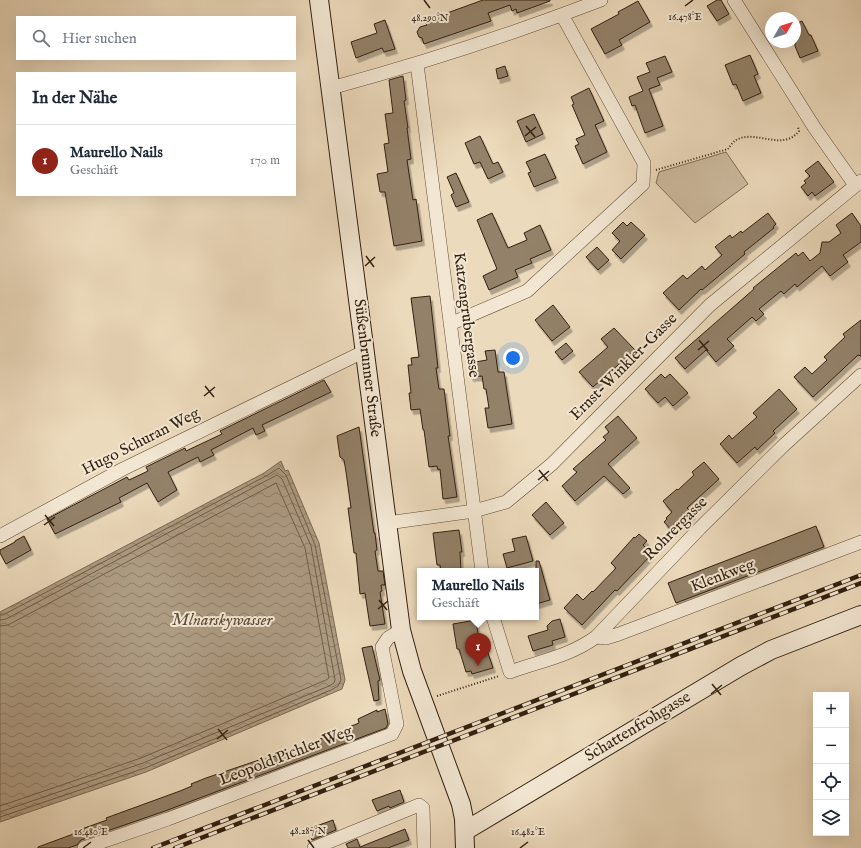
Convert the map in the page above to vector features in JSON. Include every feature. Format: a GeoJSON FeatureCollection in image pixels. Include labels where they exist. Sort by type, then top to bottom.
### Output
{"type":"FeatureCollection","features":[{"type":"Feature","properties":{"kind":"street","name":"Süßenbrunner Straße"},"geometry":{"type":"LineString","coordinates":[[319,0],[401,630],[412,671],[456,790],[464,819],[465,840]]}},
{"type":"Feature","properties":{"kind":"street"},"geometry":{"type":"LineString","coordinates":[[331,88],[417,64],[562,15],[601,0]]}},
{"type":"Feature","properties":{"kind":"street"},"geometry":{"type":"LineString","coordinates":[[734,0],[806,114],[858,182]]}},
{"type":"Feature","properties":{"kind":"street"},"geometry":{"type":"LineString","coordinates":[[450,324],[527,291],[643,184],[644,163],[562,15]]}},
{"type":"Feature","properties":{"kind":"street","name":"Katzengrubergasse"},"geometry":{"type":"LineString","coordinates":[[417,64],[482,568]]}},
{"type":"Feature","properties":{"kind":"street","name":"Ernst-Winkler-Gasse"},"geometry":{"type":"LineString","coordinates":[[387,523],[474,510],[506,502],[552,464],[710,305],[858,182]]}},
{"type":"Feature","properties":{"kind":"street","name":"Hugo Schuran Weg"},"geometry":{"type":"LineString","coordinates":[[0,536],[123,469],[365,351]]}},
{"type":"Feature","properties":{"kind":"street","name":"Rohrergasse"},"geometry":{"type":"LineString","coordinates":[[508,666],[568,653],[584,646],[596,637],[700,528],[784,445],[861,375]]}},
{"type":"Feature","properties":{"kind":"street","name":"Klenkweg"},"geometry":{"type":"LineString","coordinates":[[596,637],[606,638],[619,634],[861,542]]}},
{"type":"Feature","properties":{"kind":"street","name":"Schattenfrohgasse"},"geometry":{"type":"LineString","coordinates":[[465,840],[741,666],[771,650],[861,615]]}},
{"type":"Feature","properties":{"kind":"street"},"geometry":{"type":"LineString","coordinates":[[494,620],[508,666]]}},
{"type":"Feature","properties":{"kind":"street","name":"Leopold Pichler Weg"},"geometry":{"type":"LineString","coordinates":[[84,848],[168,819],[392,734],[397,724],[382,647],[388,638],[401,630]]}},
{"type":"Feature","properties":{"kind":"street"},"geometry":{"type":"LineString","coordinates":[[314,848],[419,805],[423,808],[424,848]]}},
{"type":"Feature","properties":{"kind":"path"},"geometry":{"type":"LineString","coordinates":[[644,173],[728,149],[736,140],[756,137],[771,140],[786,139],[795,136],[799,131],[798,124],[806,114]]}},
{"type":"Feature","properties":{"kind":"path"},"geometry":{"type":"LineString","coordinates":[[432,697],[508,666]]}},
{"type":"Feature","properties":{"kind":"shaded area"},"geometry":{"type":"Polygon","coordinates":[[[726,152],[748,184],[695,223],[656,183],[659,172],[726,152]]]}},
{"type":"Feature","properties":{"kind":"water","name":"Mlnarskywasser"},"geometry":{"type":"Polygon","coordinates":[[[281,461],[285,471],[288,470],[319,543],[345,680],[342,689],[146,772],[0,822],[0,612],[264,473],[281,461]]]}},
{"type":"Feature","properties":{"kind":"building"},"geometry":{"type":"Polygon","coordinates":[[[483,0],[550,1],[517,13],[516,9],[512,11],[510,5],[488,13],[491,21],[424,44],[422,38],[419,37],[417,32],[420,27],[427,25],[425,21],[483,0]]]}},
{"type":"Feature","properties":{"kind":"building"},"geometry":{"type":"Polygon","coordinates":[[[717,0],[721,0],[729,14],[717,21],[707,6],[717,0]]]}},
{"type":"Feature","properties":{"kind":"building"},"geometry":{"type":"Polygon","coordinates":[[[638,1],[650,22],[619,40],[622,45],[605,54],[591,29],[619,14],[618,12],[638,1]]]}},
{"type":"Feature","properties":{"kind":"building"},"geometry":{"type":"Polygon","coordinates":[[[385,20],[395,49],[384,52],[382,48],[356,58],[351,42],[377,33],[374,24],[385,20]]]}},
{"type":"Feature","properties":{"kind":"building"},"geometry":{"type":"Polygon","coordinates":[[[801,21],[809,35],[811,35],[818,51],[800,58],[796,48],[801,48],[801,21]]]}},
{"type":"Feature","properties":{"kind":"building"},"geometry":{"type":"Polygon","coordinates":[[[750,55],[758,74],[754,76],[761,93],[743,101],[736,84],[733,85],[725,65],[750,55]]]}},
{"type":"Feature","properties":{"kind":"building"},"geometry":{"type":"Polygon","coordinates":[[[665,56],[672,72],[657,78],[660,85],[649,89],[663,126],[645,133],[635,105],[632,106],[629,97],[643,91],[637,77],[650,72],[646,63],[665,56]]]}},
{"type":"Feature","properties":{"kind":"building"},"geometry":{"type":"Polygon","coordinates":[[[505,66],[508,76],[498,79],[496,69],[505,66]]]}},
{"type":"Feature","properties":{"kind":"building"},"geometry":{"type":"Polygon","coordinates":[[[403,76],[406,100],[404,101],[411,159],[407,160],[413,200],[416,199],[422,241],[394,246],[385,192],[380,192],[377,174],[388,172],[384,144],[389,143],[385,114],[393,113],[389,80],[403,76]]]}},
{"type":"Feature","properties":{"kind":"building"},"geometry":{"type":"Polygon","coordinates":[[[589,88],[604,121],[595,125],[607,152],[583,164],[575,146],[579,144],[576,139],[585,135],[572,105],[574,104],[571,97],[589,88]]]}},
{"type":"Feature","properties":{"kind":"building"},"geometry":{"type":"Polygon","coordinates":[[[534,114],[543,134],[526,142],[517,121],[534,114]]]}},
{"type":"Feature","properties":{"kind":"building"},"geometry":{"type":"Polygon","coordinates":[[[480,136],[493,164],[498,162],[503,172],[488,179],[480,162],[474,164],[465,143],[480,136]]]}},
{"type":"Feature","properties":{"kind":"building"},"geometry":{"type":"Polygon","coordinates":[[[545,154],[556,178],[534,187],[528,173],[531,172],[526,162],[545,154]]]}},
{"type":"Feature","properties":{"kind":"building"},"geometry":{"type":"Polygon","coordinates":[[[818,161],[834,182],[815,196],[812,192],[808,196],[801,187],[806,183],[804,181],[810,176],[805,171],[818,161]]]}},
{"type":"Feature","properties":{"kind":"building"},"geometry":{"type":"Polygon","coordinates":[[[456,173],[469,202],[456,207],[451,195],[454,193],[447,177],[456,173]]]}},
{"type":"Feature","properties":{"kind":"building"},"geometry":{"type":"Polygon","coordinates":[[[492,213],[508,248],[527,240],[524,233],[540,225],[551,250],[530,259],[532,263],[515,270],[518,277],[489,290],[483,276],[497,269],[477,220],[492,213]]]}},
{"type":"Feature","properties":{"kind":"building"},"geometry":{"type":"Polygon","coordinates":[[[768,213],[776,224],[773,227],[774,228],[744,252],[745,254],[702,290],[701,289],[679,310],[663,293],[683,275],[687,279],[702,266],[705,270],[722,255],[715,247],[730,235],[732,238],[741,231],[742,233],[768,213]]]}},
{"type":"Feature","properties":{"kind":"building"},"geometry":{"type":"Polygon","coordinates":[[[852,213],[861,226],[861,242],[843,255],[848,262],[830,276],[822,266],[797,287],[795,284],[784,294],[781,291],[759,309],[764,314],[756,321],[752,317],[727,339],[734,346],[716,362],[706,350],[685,369],[675,358],[754,289],[753,288],[796,253],[798,256],[803,252],[810,261],[820,253],[822,242],[829,242],[841,233],[836,225],[852,213]]]}},
{"type":"Feature","properties":{"kind":"building"},"geometry":{"type":"Polygon","coordinates":[[[623,222],[627,226],[631,222],[645,235],[621,259],[612,250],[620,241],[612,233],[623,222]]]}},
{"type":"Feature","properties":{"kind":"building"},"geometry":{"type":"Polygon","coordinates":[[[597,247],[609,260],[598,270],[586,257],[597,247]]]}},
{"type":"Feature","properties":{"kind":"building"},"geometry":{"type":"Polygon","coordinates":[[[430,296],[438,368],[436,368],[439,389],[444,389],[450,436],[448,436],[457,497],[443,499],[440,469],[438,470],[437,466],[429,467],[420,409],[411,410],[409,393],[411,393],[408,365],[412,365],[411,358],[419,357],[411,298],[430,296]]]}},
{"type":"Feature","properties":{"kind":"building"},"geometry":{"type":"Polygon","coordinates":[[[553,305],[570,327],[552,341],[535,320],[553,305]]]}},
{"type":"Feature","properties":{"kind":"building"},"geometry":{"type":"Polygon","coordinates":[[[861,320],[861,356],[858,355],[813,397],[794,377],[805,367],[812,374],[827,360],[824,357],[845,337],[843,334],[861,320]]]}},
{"type":"Feature","properties":{"kind":"building"},"geometry":{"type":"Polygon","coordinates":[[[614,328],[635,350],[593,387],[579,372],[608,347],[601,339],[614,328]]]}},
{"type":"Feature","properties":{"kind":"building"},"geometry":{"type":"Polygon","coordinates":[[[566,343],[573,351],[562,360],[555,352],[566,343]]]}},
{"type":"Feature","properties":{"kind":"building"},"geometry":{"type":"Polygon","coordinates":[[[495,350],[498,372],[504,372],[512,424],[488,428],[485,408],[489,408],[486,389],[484,389],[482,376],[471,377],[469,363],[487,360],[485,351],[495,350]]]}},
{"type":"Feature","properties":{"kind":"building"},"geometry":{"type":"Polygon","coordinates":[[[661,374],[665,378],[670,374],[688,393],[673,406],[665,397],[658,403],[645,389],[661,374]]]}},
{"type":"Feature","properties":{"kind":"building"},"geometry":{"type":"Polygon","coordinates":[[[324,380],[331,392],[262,425],[265,431],[256,435],[253,428],[211,450],[214,455],[200,462],[198,457],[168,472],[177,490],[158,502],[147,483],[119,498],[121,502],[55,534],[47,519],[127,477],[129,480],[148,471],[146,467],[185,448],[186,451],[222,434],[220,431],[324,380]]]}},
{"type":"Feature","properties":{"kind":"building"},"geometry":{"type":"Polygon","coordinates":[[[779,389],[797,409],[773,431],[775,433],[757,450],[755,447],[737,463],[720,444],[729,435],[732,439],[757,417],[753,413],[779,389]]]}},
{"type":"Feature","properties":{"kind":"building"},"geometry":{"type":"Polygon","coordinates":[[[618,416],[637,438],[608,464],[630,488],[623,494],[604,476],[575,501],[562,486],[577,472],[573,469],[606,440],[603,437],[609,432],[605,427],[618,416]]]}},
{"type":"Feature","properties":{"kind":"building"},"geometry":{"type":"Polygon","coordinates":[[[359,427],[375,533],[377,550],[375,551],[378,571],[383,571],[385,585],[381,585],[382,591],[380,592],[385,624],[370,626],[365,593],[360,594],[356,553],[354,553],[348,508],[351,508],[346,472],[344,460],[340,457],[337,436],[359,427]]]}},
{"type":"Feature","properties":{"kind":"building"},"geometry":{"type":"Polygon","coordinates":[[[704,462],[719,479],[687,508],[693,514],[673,532],[664,522],[672,512],[663,501],[677,489],[678,490],[694,475],[692,472],[704,462]]]}},
{"type":"Feature","properties":{"kind":"building"},"geometry":{"type":"Polygon","coordinates":[[[546,502],[564,523],[550,535],[532,515],[546,502]]]}},
{"type":"Feature","properties":{"kind":"building"},"geometry":{"type":"Polygon","coordinates":[[[816,526],[824,547],[676,603],[668,583],[816,526]]]}},
{"type":"Feature","properties":{"kind":"building"},"geometry":{"type":"Polygon","coordinates":[[[459,530],[462,552],[460,552],[461,568],[440,568],[440,565],[437,565],[433,533],[459,530]]]}},
{"type":"Feature","properties":{"kind":"building"},"geometry":{"type":"Polygon","coordinates":[[[639,534],[647,541],[643,545],[652,554],[582,625],[564,608],[577,594],[583,600],[592,591],[593,592],[616,568],[611,563],[634,537],[635,538],[639,534]]]}},
{"type":"Feature","properties":{"kind":"building"},"geometry":{"type":"Polygon","coordinates":[[[24,536],[31,550],[6,564],[0,550],[24,536]]]}},
{"type":"Feature","properties":{"kind":"building"},"geometry":{"type":"Polygon","coordinates":[[[526,536],[533,561],[507,568],[503,554],[515,551],[512,539],[526,536]]]}},
{"type":"Feature","properties":{"kind":"building"},"geometry":{"type":"Polygon","coordinates":[[[536,561],[539,561],[550,600],[539,603],[539,568],[536,568],[536,561]]]}},
{"type":"Feature","properties":{"kind":"building"},"geometry":{"type":"Polygon","coordinates":[[[560,619],[565,637],[552,641],[553,645],[533,651],[528,636],[548,630],[547,626],[552,621],[560,619]]]}},
{"type":"Feature","properties":{"kind":"building"},"geometry":{"type":"Polygon","coordinates":[[[476,620],[481,655],[488,653],[493,668],[472,674],[471,671],[466,672],[459,649],[457,649],[453,624],[476,620]]]}},
{"type":"Feature","properties":{"kind":"building"},"geometry":{"type":"Polygon","coordinates":[[[372,646],[380,680],[378,681],[379,700],[374,701],[362,648],[372,646]]]}},
{"type":"Feature","properties":{"kind":"building"},"geometry":{"type":"Polygon","coordinates":[[[385,709],[388,724],[386,728],[165,811],[81,840],[77,845],[68,848],[38,848],[76,833],[76,831],[107,820],[106,818],[192,786],[191,784],[206,778],[259,760],[279,756],[330,735],[331,739],[350,732],[349,727],[359,723],[358,719],[377,710],[377,712],[385,709]]]}},
{"type":"Feature","properties":{"kind":"building"},"geometry":{"type":"Polygon","coordinates":[[[400,790],[404,802],[390,808],[389,806],[377,811],[372,800],[400,790]]]}},
{"type":"Feature","properties":{"kind":"building"},"geometry":{"type":"Polygon","coordinates":[[[333,820],[336,830],[312,840],[308,829],[333,820]]]}},
{"type":"Feature","properties":{"kind":"building"},"geometry":{"type":"Polygon","coordinates":[[[405,829],[409,840],[388,848],[348,848],[346,844],[357,839],[360,847],[405,829]]]}},
{"type":"Feature","properties":{"kind":"railway"},"geometry":{"type":"LineString","coordinates":[[153,848],[861,575]]}},
{"type":"Feature","properties":{"kind":"railway"},"geometry":{"type":"LineString","coordinates":[[175,848],[861,583]]}},
{"type":"Feature","properties":{"kind":"place","name":"Maurello Nails"},"geometry":{"type":"Point","coordinates":[478,666]}}]}
